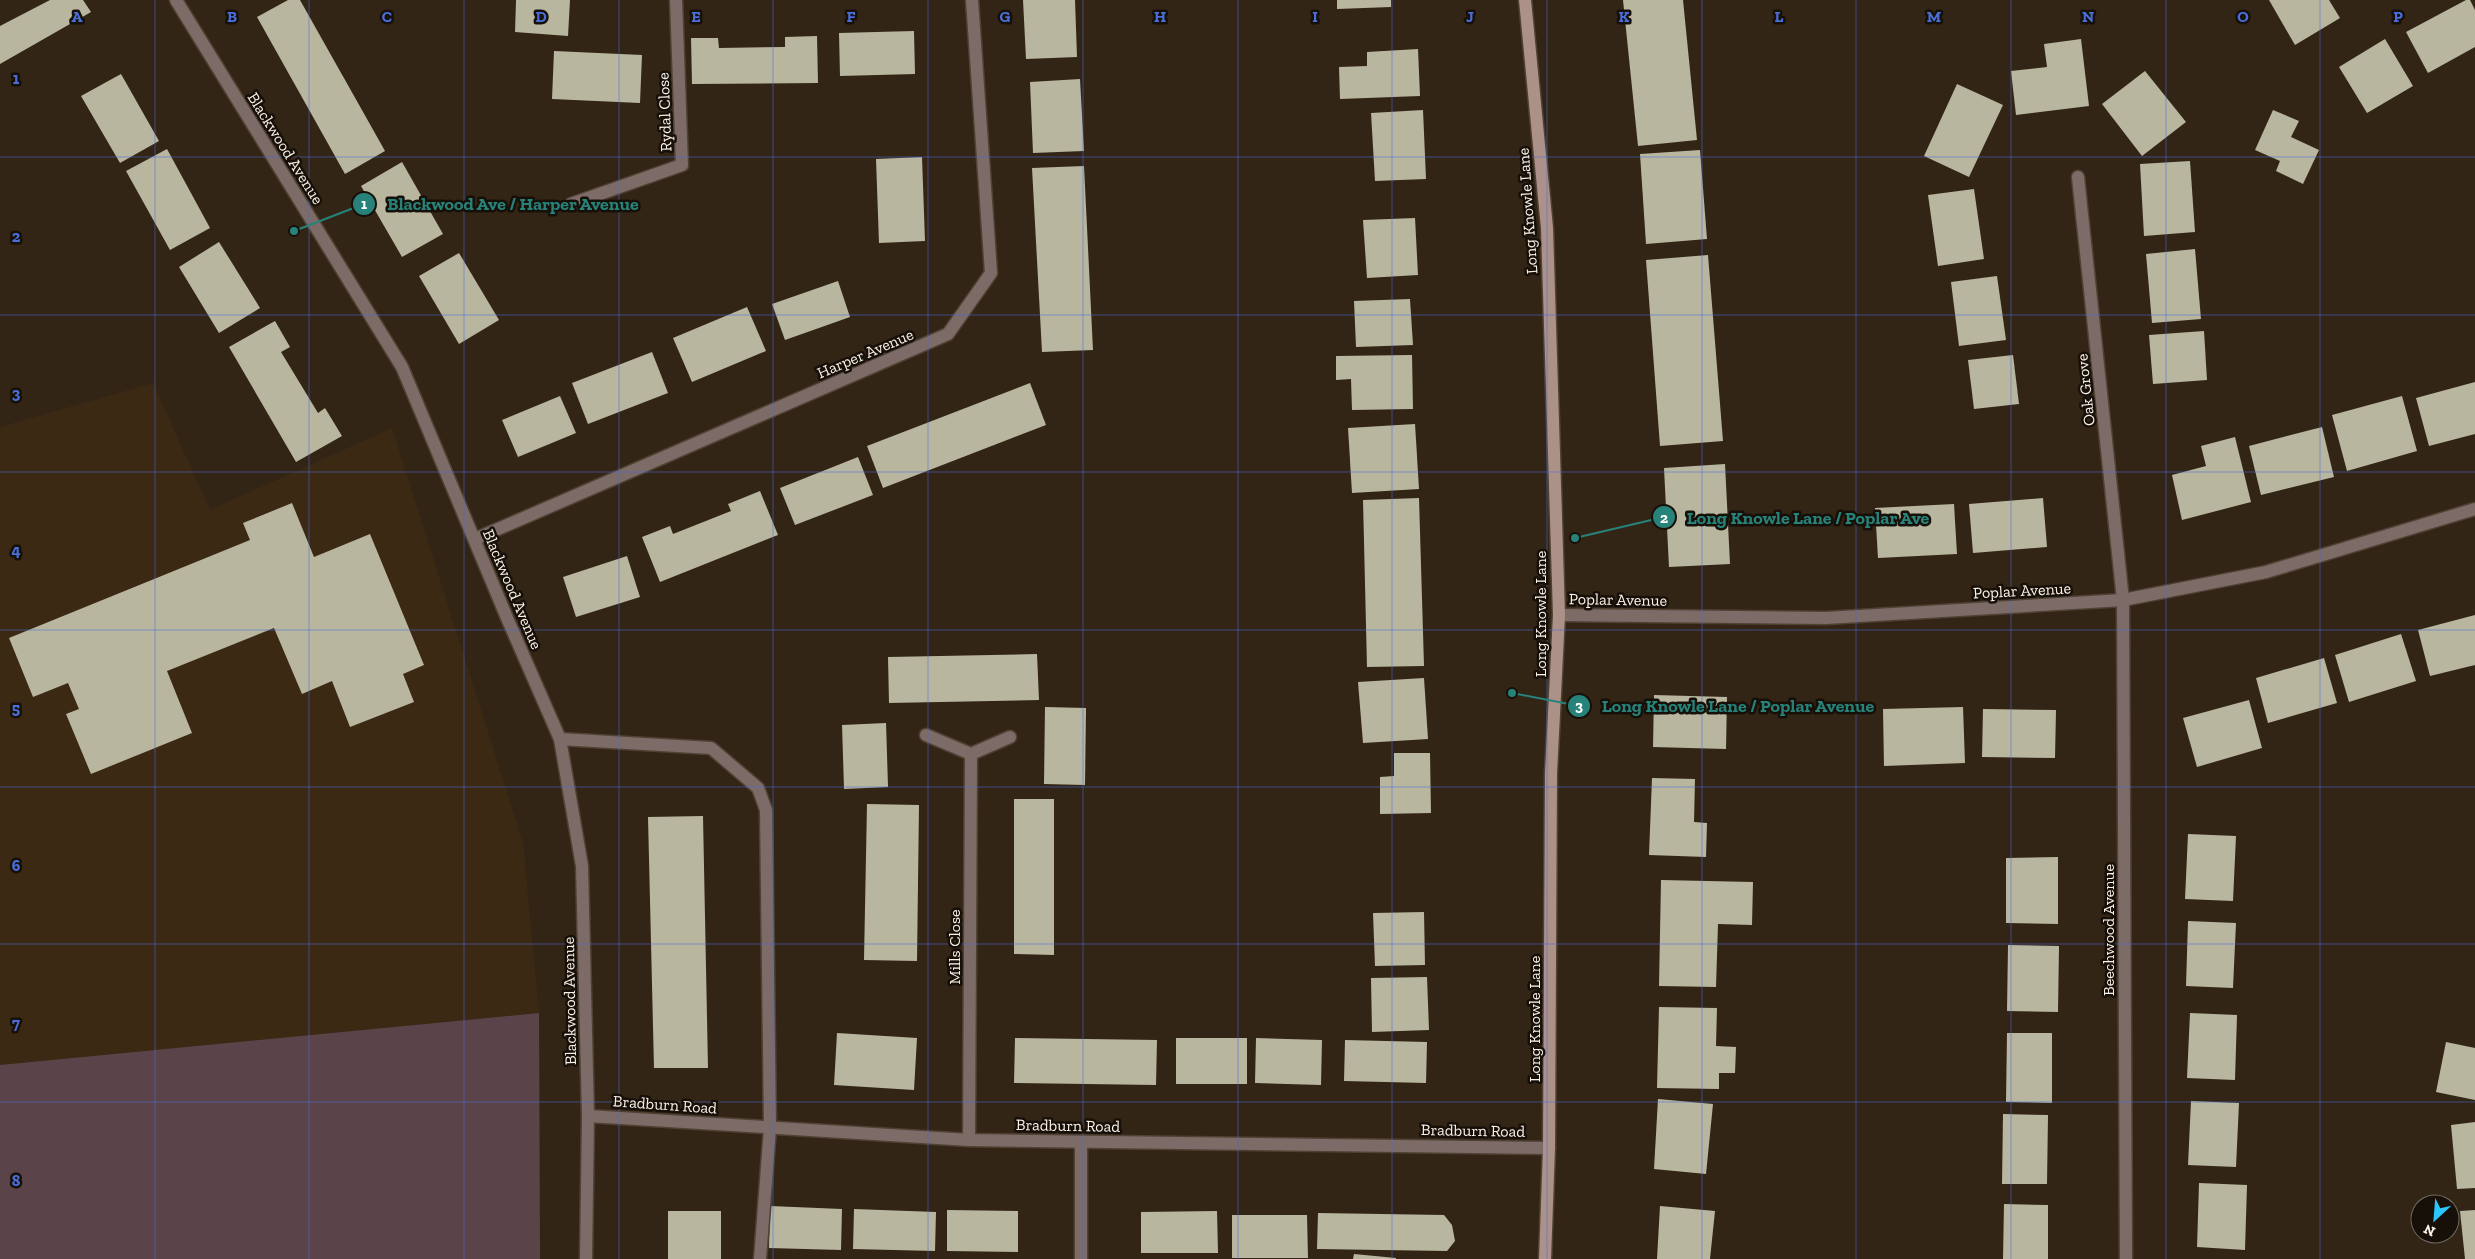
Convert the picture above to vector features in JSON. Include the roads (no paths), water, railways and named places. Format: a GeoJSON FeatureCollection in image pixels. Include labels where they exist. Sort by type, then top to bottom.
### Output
{"type":"FeatureCollection","features":[{"type":"Feature","properties":{"kind":"main road","name":"Long Knowle Lane"},"geometry":{"type":"LineString","coordinates":[[1525,0],[1547,228],[1559,614],[1551,774],[1550,1148],[1545,1259]]}},
{"type":"Feature","properties":{"kind":"street","name":"Blackwood Avenue"},"geometry":{"type":"LineString","coordinates":[[176,0],[402,366],[560,739],[582,866],[588,1116],[586,1259]]}},
{"type":"Feature","properties":{"kind":"street","name":"Rydal Close"},"geometry":{"type":"LineString","coordinates":[[571,204],[682,165],[676,0]]}},
{"type":"Feature","properties":{"kind":"street","name":"Harper Avenue"},"geometry":{"type":"LineString","coordinates":[[474,539],[948,334],[991,273],[972,0]]}},
{"type":"Feature","properties":{"kind":"street","name":"Oak Grove"},"geometry":{"type":"LineString","coordinates":[[2078,177],[2123,600]]}},
{"type":"Feature","properties":{"kind":"street","name":"Poplar Avenue"},"geometry":{"type":"LineString","coordinates":[[1559,614],[1826,618],[2123,600],[2266,572],[2475,509]]}},
{"type":"Feature","properties":{"kind":"street","name":"Beechwood Avenue"},"geometry":{"type":"LineString","coordinates":[[2123,600],[2126,1259]]}},
{"type":"Feature","properties":{"kind":"street"},"geometry":{"type":"LineString","coordinates":[[926,735],[971,754],[1010,737]]}},
{"type":"Feature","properties":{"kind":"street"},"geometry":{"type":"LineString","coordinates":[[560,739],[711,748],[758,788],[766,810],[770,1128],[760,1259]]}},
{"type":"Feature","properties":{"kind":"street","name":"Mills Close"},"geometry":{"type":"LineString","coordinates":[[969,1140],[971,754]]}},
{"type":"Feature","properties":{"kind":"street","name":"Bradburn Road"},"geometry":{"type":"LineString","coordinates":[[588,1116],[969,1140],[1550,1148]]}},
{"type":"Feature","properties":{"kind":"street"},"geometry":{"type":"LineString","coordinates":[[1081,1142],[1081,1259]]}},
{"type":"Feature","properties":{"kind":"place","name":"Blackwood Ave / Harper Avenue"},"geometry":{"type":"Point","coordinates":[294,231]}},
{"type":"Feature","properties":{"kind":"place","name":"Long Knowle Lane / Poplar Ave"},"geometry":{"type":"Point","coordinates":[1575,538]}},
{"type":"Feature","properties":{"kind":"place","name":"Long Knowle Lane / Poplar Avenue"},"geometry":{"type":"Point","coordinates":[1512,693]}}]}
